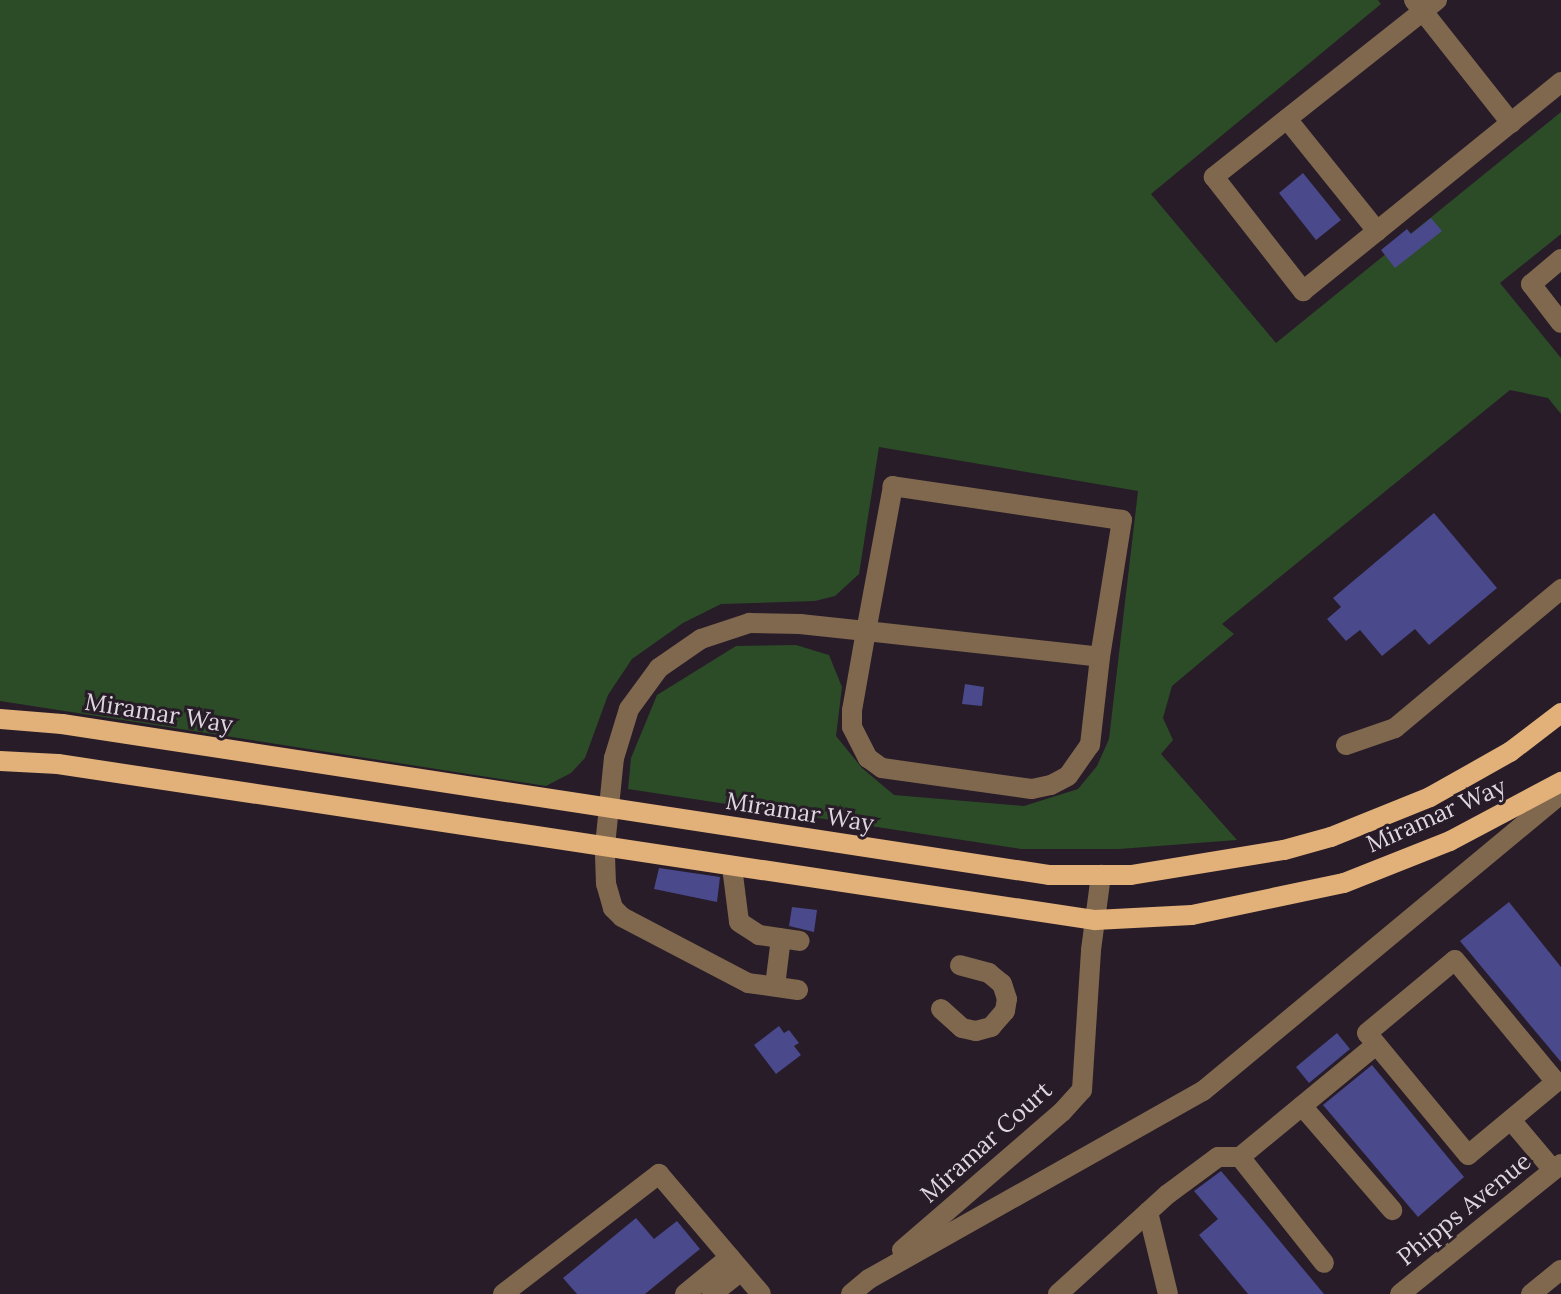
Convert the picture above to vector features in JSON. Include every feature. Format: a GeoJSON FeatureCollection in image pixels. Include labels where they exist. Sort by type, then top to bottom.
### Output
{"type":"FeatureCollection","features":[{"type":"Feature","properties":{"kind":"main road","name":"Miramar Way"},"geometry":{"type":"LineString","coordinates":[[0,719],[62,724],[1049,875],[1101,875],[1185,867],[1284,850],[1331,837],[1430,797],[1510,752],[1561,713]]}},
{"type":"Feature","properties":{"kind":"main road","name":"Miramar Way"},"geometry":{"type":"LineString","coordinates":[[0,761],[58,764],[1095,920],[1192,915],[1344,883],[1450,841],[1561,782]]}},
{"type":"Feature","properties":{"kind":"street"},"geometry":{"type":"LineString","coordinates":[[1511,123],[1424,4],[1214,177],[1303,291],[1511,123],[1561,82]]}},
{"type":"Feature","properties":{"kind":"street"},"geometry":{"type":"LineString","coordinates":[[1287,119],[1377,231]]}},
{"type":"Feature","properties":{"kind":"street"},"geometry":{"type":"LineString","coordinates":[[1561,259],[1531,284],[1561,323]]}},
{"type":"Feature","properties":{"kind":"street"},"geometry":{"type":"LineString","coordinates":[[893,486],[1122,520],[1100,657],[1090,745],[1068,776],[1032,789],[882,768],[868,758],[857,744],[852,719],[866,631],[893,486]]}},
{"type":"Feature","properties":{"kind":"street"},"geometry":{"type":"LineString","coordinates":[[1346,745],[1395,728],[1561,589]]}},
{"type":"Feature","properties":{"kind":"street"},"geometry":{"type":"LineString","coordinates":[[798,990],[748,983],[622,917],[613,908],[608,894],[605,846],[614,758],[629,709],[659,668],[701,639],[749,623],[800,624],[1100,657]]}},
{"type":"Feature","properties":{"kind":"street","name":"Miramar Way"},"geometry":{"type":"LineString","coordinates":[[851,1294],[875,1287],[1203,1091],[1561,794]]}},
{"type":"Feature","properties":{"kind":"street"},"geometry":{"type":"LineString","coordinates":[[732,867],[739,922],[759,935],[791,940],[775,986]]}},
{"type":"Feature","properties":{"kind":"street","name":"Miramar Court"},"geometry":{"type":"LineString","coordinates":[[875,1287],[1082,1090],[1101,875]]}},
{"type":"Feature","properties":{"kind":"street"},"geometry":{"type":"LineString","coordinates":[[1455,960],[1556,1082],[1511,1120],[1468,1155],[1367,1033],[1455,960]]}},
{"type":"Feature","properties":{"kind":"street"},"geometry":{"type":"LineString","coordinates":[[941,1009],[962,1028],[976,1031],[991,1027],[1005,1011],[1007,999],[1002,984],[989,973],[960,965]]}},
{"type":"Feature","properties":{"kind":"street"},"geometry":{"type":"LineString","coordinates":[[1058,1294],[1148,1212],[1218,1157],[1240,1157],[1376,1045]]}},
{"type":"Feature","properties":{"kind":"street"},"geometry":{"type":"LineString","coordinates":[[1302,1106],[1392,1210]]}},
{"type":"Feature","properties":{"kind":"street"},"geometry":{"type":"LineString","coordinates":[[1511,1120],[1557,1167]]}},
{"type":"Feature","properties":{"kind":"street"},"geometry":{"type":"LineString","coordinates":[[1240,1157],[1324,1263]]}},
{"type":"Feature","properties":{"kind":"street","name":"Phipps Avenue"},"geometry":{"type":"LineString","coordinates":[[1400,1294],[1557,1167]]}},
{"type":"Feature","properties":{"kind":"street"},"geometry":{"type":"LineString","coordinates":[[503,1294],[659,1174],[744,1278]]}},
{"type":"Feature","properties":{"kind":"street"},"geometry":{"type":"LineString","coordinates":[[1148,1212],[1168,1294]]}},
{"type":"Feature","properties":{"kind":"street"},"geometry":{"type":"LineString","coordinates":[[1531,1294],[1561,1270]]}},
{"type":"Feature","properties":{"kind":"street"},"geometry":{"type":"LineString","coordinates":[[685,1294],[744,1278]]}},
{"type":"Feature","properties":{"kind":"street"},"geometry":{"type":"LineString","coordinates":[[697,1294],[744,1278]]}},
{"type":"Feature","properties":{"kind":"street"},"geometry":{"type":"LineString","coordinates":[[712,1294],[744,1278]]}},
{"type":"Feature","properties":{"kind":"green space"},"geometry":{"type":"Polygon","coordinates":[[[0,0],[1378,0],[1381,4],[1151,194],[1276,343],[1561,112],[1561,234],[1500,283],[1561,358],[1561,414],[1548,398],[1510,390],[1222,624],[1234,634],[1172,686],[1163,718],[1173,740],[1161,754],[1237,840],[1119,849],[1021,849],[628,789],[631,758],[657,695],[736,646],[796,645],[829,655],[842,687],[836,736],[862,768],[894,795],[1024,806],[1078,789],[1097,766],[1109,739],[1138,491],[879,447],[859,574],[835,596],[815,601],[721,604],[683,623],[632,659],[608,695],[585,758],[571,773],[546,786],[0,701],[0,0]]]}},
{"type":"Feature","properties":{"kind":"building"},"geometry":{"type":"Polygon","coordinates":[[[1303,173],[1341,220],[1316,240],[1279,193],[1303,173]]]}},
{"type":"Feature","properties":{"kind":"building"},"geometry":{"type":"Polygon","coordinates":[[[1431,218],[1442,231],[1395,268],[1381,250],[1407,229],[1411,234],[1431,218]]]}},
{"type":"Feature","properties":{"kind":"building"},"geometry":{"type":"Polygon","coordinates":[[[1434,513],[1497,588],[1429,645],[1415,629],[1382,656],[1360,630],[1346,641],[1327,619],[1341,607],[1333,598],[1434,513]]]}},
{"type":"Feature","properties":{"kind":"building"},"geometry":{"type":"Polygon","coordinates":[[[965,684],[984,687],[982,706],[962,704],[965,684]]]}},
{"type":"Feature","properties":{"kind":"building"},"geometry":{"type":"Polygon","coordinates":[[[659,868],[720,877],[717,902],[654,889],[659,868]]]}},
{"type":"Feature","properties":{"kind":"building"},"geometry":{"type":"Polygon","coordinates":[[[1509,902],[1561,967],[1561,1062],[1460,941],[1509,902]]]}},
{"type":"Feature","properties":{"kind":"building"},"geometry":{"type":"Polygon","coordinates":[[[792,907],[817,910],[814,932],[789,926],[792,907]]]}},
{"type":"Feature","properties":{"kind":"building"},"geometry":{"type":"Polygon","coordinates":[[[779,1026],[784,1033],[789,1030],[799,1043],[794,1046],[801,1055],[776,1074],[754,1045],[779,1026]]]}},
{"type":"Feature","properties":{"kind":"building"},"geometry":{"type":"Polygon","coordinates":[[[1337,1033],[1350,1049],[1309,1083],[1296,1067],[1337,1033]]]}},
{"type":"Feature","properties":{"kind":"building"},"geometry":{"type":"Polygon","coordinates":[[[1372,1065],[1464,1177],[1418,1217],[1323,1105],[1372,1065]]]}},
{"type":"Feature","properties":{"kind":"building"},"geometry":{"type":"Polygon","coordinates":[[[1221,1171],[1324,1294],[1248,1294],[1199,1235],[1218,1219],[1194,1191],[1221,1171]]]}},
{"type":"Feature","properties":{"kind":"building"},"geometry":{"type":"Polygon","coordinates":[[[636,1218],[654,1239],[677,1221],[700,1249],[645,1294],[577,1294],[563,1278],[636,1218]]]}}]}
